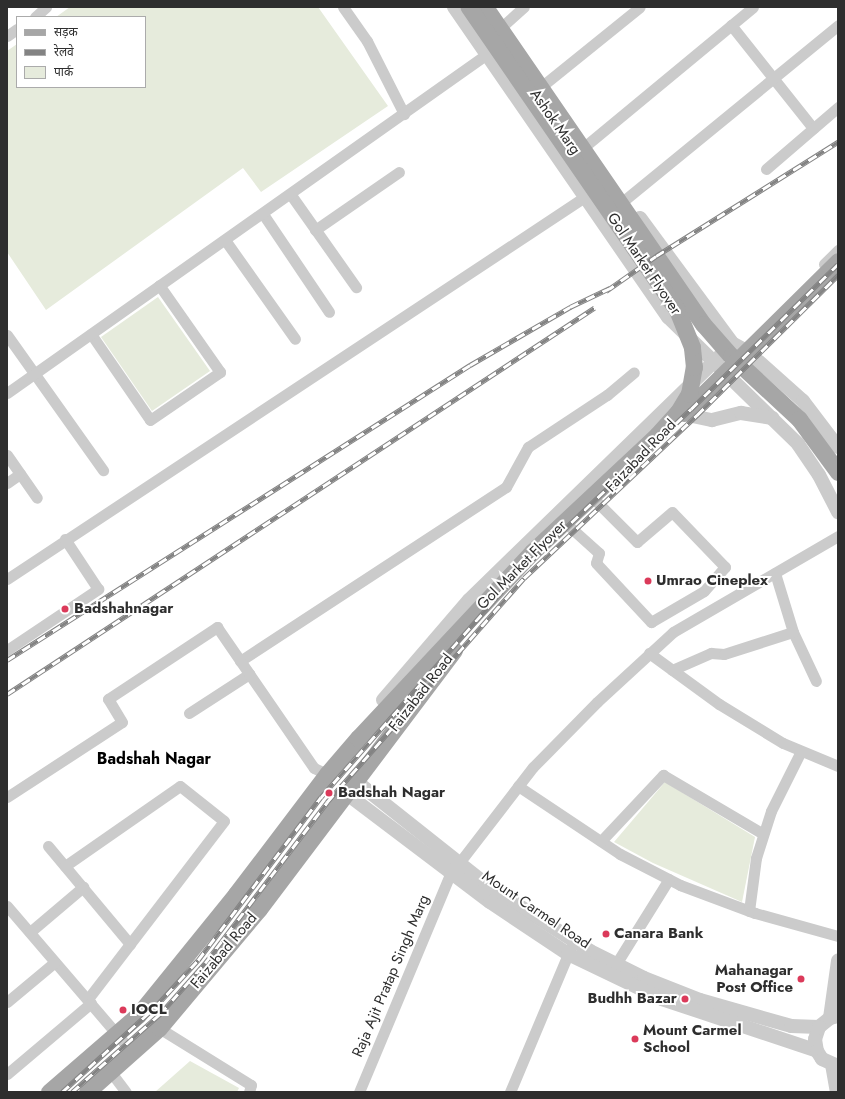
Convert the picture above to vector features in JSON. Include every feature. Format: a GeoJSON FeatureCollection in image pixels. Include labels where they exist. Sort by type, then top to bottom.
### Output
{"type":"FeatureCollection","features":[{"type":"Feature","properties":{"kind":"main road","name":"Gol Market Flyover"},"geometry":{"type":"LineString","coordinates":[[358,738],[532,552],[657,435],[678,412],[689,394],[694,367],[692,347],[677,310],[469,7]]}},
{"type":"Feature","properties":{"kind":"main road","name":"Gol Market Flyover"},"geometry":{"type":"LineString","coordinates":[[485,7],[703,324],[731,356],[799,419],[838,472]]}},
{"type":"Feature","properties":{"kind":"main road","name":"Faizabad Road"},"geometry":{"type":"LineString","coordinates":[[87,1092],[133,1053],[159,1028],[259,909],[352,788],[457,647],[570,527],[597,502],[683,414],[720,367],[748,352],[780,316],[838,261]]}},
{"type":"Feature","properties":{"kind":"main road","name":"Faizabad Road"},"geometry":{"type":"LineString","coordinates":[[49,1092],[138,1015],[231,900],[327,774],[358,738]]}},
{"type":"Feature","properties":{"kind":"street"},"geometry":{"type":"LineString","coordinates":[[36,16],[46,7]]}},
{"type":"Feature","properties":{"kind":"street"},"geometry":{"type":"LineString","coordinates":[[343,7],[367,41],[404,114]]}},
{"type":"Feature","properties":{"kind":"street","name":"Ashok Marg"},"geometry":{"type":"LineString","coordinates":[[454,7],[586,196],[668,317],[798,444],[815,468],[838,512]]}},
{"type":"Feature","properties":{"kind":"street","name":"Ashok Marg"},"geometry":{"type":"LineString","coordinates":[[494,7],[626,199],[732,343]]}},
{"type":"Feature","properties":{"kind":"street"},"geometry":{"type":"LineString","coordinates":[[506,23],[524,7]]}},
{"type":"Feature","properties":{"kind":"street"},"geometry":{"type":"LineString","coordinates":[[547,82],[640,7]]}},
{"type":"Feature","properties":{"kind":"street"},"geometry":{"type":"LineString","coordinates":[[563,163],[753,7]]}},
{"type":"Feature","properties":{"kind":"street"},"geometry":{"type":"LineString","coordinates":[[731,25],[813,128]]}},
{"type":"Feature","properties":{"kind":"street"},"geometry":{"type":"LineString","coordinates":[[601,219],[838,25]]}},
{"type":"Feature","properties":{"kind":"street"},"geometry":{"type":"LineString","coordinates":[[7,36],[16,30]]}},
{"type":"Feature","properties":{"kind":"street"},"geometry":{"type":"LineString","coordinates":[[7,393],[263,214],[487,54]]}},
{"type":"Feature","properties":{"kind":"street"},"geometry":{"type":"LineString","coordinates":[[766,168],[838,107]]}},
{"type":"Feature","properties":{"kind":"street"},"geometry":{"type":"LineString","coordinates":[[315,230],[399,172]]}},
{"type":"Feature","properties":{"kind":"street"},"geometry":{"type":"LineString","coordinates":[[291,194],[356,287]]}},
{"type":"Feature","properties":{"kind":"street"},"geometry":{"type":"LineString","coordinates":[[7,579],[65,539],[586,196]]}},
{"type":"Feature","properties":{"kind":"street"},"geometry":{"type":"LineString","coordinates":[[263,214],[330,312]]}},
{"type":"Feature","properties":{"kind":"street"},"geometry":{"type":"LineString","coordinates":[[627,258],[655,238]]}},
{"type":"Feature","properties":{"kind":"street"},"geometry":{"type":"LineString","coordinates":[[225,240],[295,339]]}},
{"type":"Feature","properties":{"kind":"street"},"geometry":{"type":"LineString","coordinates":[[780,316],[787,302],[838,250]]}},
{"type":"Feature","properties":{"kind":"street"},"geometry":{"type":"LineString","coordinates":[[652,292],[678,271]]}},
{"type":"Feature","properties":{"kind":"street"},"geometry":{"type":"LineString","coordinates":[[780,316],[801,307],[838,272]]}},
{"type":"Feature","properties":{"kind":"street"},"geometry":{"type":"LineString","coordinates":[[91,334],[150,420],[220,372],[160,285]]}},
{"type":"Feature","properties":{"kind":"street"},"geometry":{"type":"LineString","coordinates":[[7,335],[102,470]]}},
{"type":"Feature","properties":{"kind":"street"},"geometry":{"type":"LineString","coordinates":[[732,343],[748,352],[803,401],[838,447]]}},
{"type":"Feature","properties":{"kind":"street","name":"Faizabad Road"},"geometry":{"type":"LineString","coordinates":[[358,738],[368,718],[469,600],[720,367],[732,343]]}},
{"type":"Feature","properties":{"kind":"street"},"geometry":{"type":"LineString","coordinates":[[240,661],[506,487],[528,447],[607,395],[634,372]]}},
{"type":"Feature","properties":{"kind":"street"},"geometry":{"type":"LineString","coordinates":[[683,414],[712,420],[741,413],[773,418]]}},
{"type":"Feature","properties":{"kind":"street"},"geometry":{"type":"LineString","coordinates":[[7,455],[37,498]]}},
{"type":"Feature","properties":{"kind":"street"},"geometry":{"type":"LineString","coordinates":[[7,483],[20,474]]}},
{"type":"Feature","properties":{"kind":"street"},"geometry":{"type":"LineString","coordinates":[[570,527],[600,553],[596,562],[651,622],[704,591],[725,567],[672,512],[637,542],[597,502]]}},
{"type":"Feature","properties":{"kind":"street","name":"Raja Ajit Pratap Singh Marg"},"geometry":{"type":"LineString","coordinates":[[359,1092],[455,868],[533,767],[596,702],[673,632],[838,536]]}},
{"type":"Feature","properties":{"kind":"street"},"geometry":{"type":"LineString","coordinates":[[7,650],[98,589],[65,539]]}},
{"type":"Feature","properties":{"kind":"street"},"geometry":{"type":"LineString","coordinates":[[775,572],[793,632],[816,681]]}},
{"type":"Feature","properties":{"kind":"street"},"geometry":{"type":"LineString","coordinates":[[662,616],[673,632]]}},
{"type":"Feature","properties":{"kind":"street"},"geometry":{"type":"LineString","coordinates":[[7,796],[122,722],[108,699],[217,627],[314,768],[327,774]]}},
{"type":"Feature","properties":{"kind":"street"},"geometry":{"type":"LineString","coordinates":[[672,670],[711,653],[724,654],[793,632]]}},
{"type":"Feature","properties":{"kind":"street"},"geometry":{"type":"LineString","coordinates":[[649,653],[719,704],[801,751],[838,766]]}},
{"type":"Feature","properties":{"kind":"street"},"geometry":{"type":"LineString","coordinates":[[189,713],[249,674]]}},
{"type":"Feature","properties":{"kind":"street"},"geometry":{"type":"LineString","coordinates":[[749,911],[756,858],[763,834],[771,811],[801,751]]}},
{"type":"Feature","properties":{"kind":"street"},"geometry":{"type":"LineString","coordinates":[[601,841],[663,776],[763,834]]}},
{"type":"Feature","properties":{"kind":"street"},"geometry":{"type":"LineString","coordinates":[[7,1074],[89,1001],[130,944],[224,821],[180,786],[65,866]]}},
{"type":"Feature","properties":{"kind":"street"},"geometry":{"type":"LineString","coordinates":[[518,786],[601,841],[669,879],[749,911],[838,936]]}},
{"type":"Feature","properties":{"kind":"street","name":"Mount Carmel Road"},"geometry":{"type":"LineString","coordinates":[[352,788],[455,868],[490,902],[571,948],[669,1002],[817,1051]]}},
{"type":"Feature","properties":{"kind":"street"},"geometry":{"type":"LineString","coordinates":[[48,846],[130,944]]}},
{"type":"Feature","properties":{"kind":"street"},"geometry":{"type":"LineString","coordinates":[[616,964],[669,879]]}},
{"type":"Feature","properties":{"kind":"street"},"geometry":{"type":"LineString","coordinates":[[30,932],[83,887]]}},
{"type":"Feature","properties":{"kind":"street"},"geometry":{"type":"LineString","coordinates":[[7,906],[133,1053]]}},
{"type":"Feature","properties":{"kind":"street"},"geometry":{"type":"LineString","coordinates":[[510,1092],[571,948],[616,964],[700,1000],[745,1014],[791,1026],[829,1020]]}},
{"type":"Feature","properties":{"kind":"street"},"geometry":{"type":"LineString","coordinates":[[834,1092],[834,1065],[817,1051],[815,1038],[829,1020],[838,961]]}},
{"type":"Feature","properties":{"kind":"street"},"geometry":{"type":"LineString","coordinates":[[7,1002],[55,962]]}},
{"type":"Feature","properties":{"kind":"street"},"geometry":{"type":"LineString","coordinates":[[159,1028],[251,1085],[248,1092]]}},
{"type":"Feature","properties":{"kind":"street"},"geometry":{"type":"LineString","coordinates":[[110,1071],[126,1092]]}},
{"type":"Feature","properties":{"kind":"green space"},"geometry":{"type":"Polygon","coordinates":[[[70,7],[318,7],[388,106],[261,192],[243,168],[46,310],[7,252],[7,51],[16,45],[16,88],[146,88],[146,16],[57,16],[70,7]]]}},
{"type":"Feature","properties":{"kind":"green space"},"geometry":{"type":"Polygon","coordinates":[[[158,297],[210,371],[152,411],[101,337],[158,297]]]}},
{"type":"Feature","properties":{"kind":"green space"},"geometry":{"type":"Polygon","coordinates":[[[665,782],[755,837],[742,902],[653,863],[614,842],[665,782]]]}},
{"type":"Feature","properties":{"kind":"green space"},"geometry":{"type":"Polygon","coordinates":[[[190,1061],[239,1088],[237,1092],[155,1092],[190,1061]]]}},
{"type":"Feature","properties":{"kind":"railway"},"geometry":{"type":"LineString","coordinates":[[606,291],[656,256],[838,142]]}},
{"type":"Feature","properties":{"kind":"railway"},"geometry":{"type":"LineString","coordinates":[[62,1092],[154,1008],[198,960],[321,797],[519,572],[691,409],[838,264]]}},
{"type":"Feature","properties":{"kind":"railway"},"geometry":{"type":"LineString","coordinates":[[72,1092],[160,1014],[205,963],[327,802],[524,578],[697,415],[838,275]]}},
{"type":"Feature","properties":{"kind":"railway"},"geometry":{"type":"LineString","coordinates":[[7,660],[470,365],[570,307],[610,288]]}},
{"type":"Feature","properties":{"kind":"railway"},"geometry":{"type":"LineString","coordinates":[[7,694],[594,308]]}},
{"type":"Feature","properties":{"kind":"place","name":"Umrao Cineplex"},"geometry":{"type":"Point","coordinates":[648,581]}},
{"type":"Feature","properties":{"kind":"place","name":"Badshahnagar"},"geometry":{"type":"Point","coordinates":[65,609]}},
{"type":"Feature","properties":{"kind":"place","name":"Badshah Nagar"},"geometry":{"type":"Point","coordinates":[329,793]}},
{"type":"Feature","properties":{"kind":"place","name":"Canara Bank"},"geometry":{"type":"Point","coordinates":[606,934]}},
{"type":"Feature","properties":{"kind":"place","name":"Mahanagar Post Office"},"geometry":{"type":"Point","coordinates":[801,979]}},
{"type":"Feature","properties":{"kind":"place","name":"Budhh Bazar"},"geometry":{"type":"Point","coordinates":[685,999]}},
{"type":"Feature","properties":{"kind":"place","name":"IOCL"},"geometry":{"type":"Point","coordinates":[123,1010]}},
{"type":"Feature","properties":{"kind":"place","name":"Mount Carmel School"},"geometry":{"type":"Point","coordinates":[635,1039]}},
{"type":"Feature","properties":{"kind":"district","name":"Badshah Nagar"},"geometry":{"type":"Point","coordinates":[154,759]}}]}
